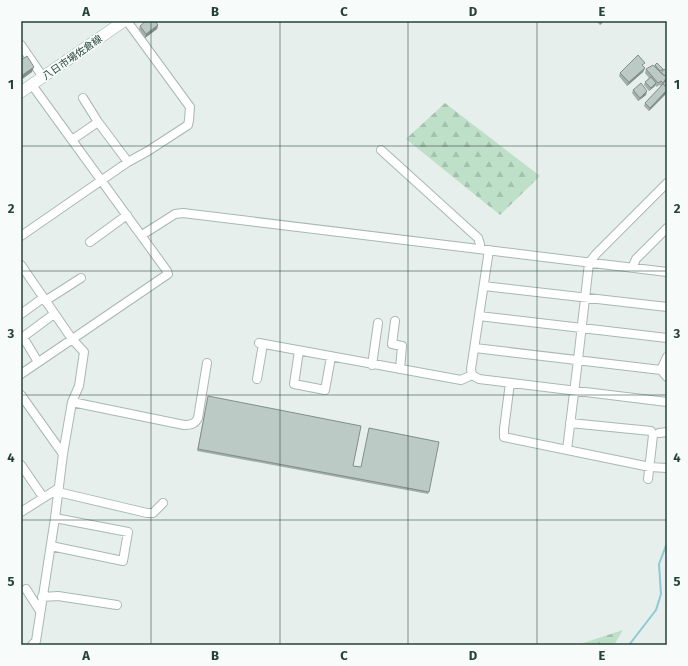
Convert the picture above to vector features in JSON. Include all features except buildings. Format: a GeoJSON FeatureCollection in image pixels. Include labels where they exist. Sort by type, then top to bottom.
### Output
{"type":"FeatureCollection","features":[{"type":"Feature","properties":{"kind":"main road","name":"八日市場佐倉線"},"geometry":{"type":"LineString","coordinates":[[21,92],[124,21]]}},
{"type":"Feature","properties":{"kind":"street"},"geometry":{"type":"LineString","coordinates":[[21,236],[100,180],[188,125],[191,111],[190,107],[127,21]]}},
{"type":"Feature","properties":{"kind":"street"},"geometry":{"type":"LineString","coordinates":[[21,45],[43,77]]}},
{"type":"Feature","properties":{"kind":"street"},"geometry":{"type":"LineString","coordinates":[[21,374],[168,274],[142,235],[100,180],[32,85]]}},
{"type":"Feature","properties":{"kind":"street"},"geometry":{"type":"LineString","coordinates":[[83,98],[98,122],[128,162]]}},
{"type":"Feature","properties":{"kind":"street"},"geometry":{"type":"LineString","coordinates":[[72,140],[98,122]]}},
{"type":"Feature","properties":{"kind":"street"},"geometry":{"type":"LineString","coordinates":[[381,150],[478,238],[480,249]]}},
{"type":"Feature","properties":{"kind":"street"},"geometry":{"type":"LineString","coordinates":[[567,450],[582,328],[588,262],[667,183]]}},
{"type":"Feature","properties":{"kind":"street"},"geometry":{"type":"LineString","coordinates":[[142,235],[175,214],[183,213],[667,272]]}},
{"type":"Feature","properties":{"kind":"street"},"geometry":{"type":"LineString","coordinates":[[90,242],[126,215]]}},
{"type":"Feature","properties":{"kind":"street"},"geometry":{"type":"LineString","coordinates":[[632,268],[636,259],[667,228]]}},
{"type":"Feature","properties":{"kind":"street"},"geometry":{"type":"LineString","coordinates":[[472,375],[489,250]]}},
{"type":"Feature","properties":{"kind":"street"},"geometry":{"type":"LineString","coordinates":[[21,265],[72,339],[84,352],[79,386],[72,402],[63,454],[55,518],[36,641],[32,645]]}},
{"type":"Feature","properties":{"kind":"street"},"geometry":{"type":"LineString","coordinates":[[21,314],[81,278]]}},
{"type":"Feature","properties":{"kind":"street"},"geometry":{"type":"LineString","coordinates":[[484,286],[584,296],[667,307]]}},
{"type":"Feature","properties":{"kind":"street"},"geometry":{"type":"LineString","coordinates":[[38,362],[23,337],[54,314]]}},
{"type":"Feature","properties":{"kind":"street"},"geometry":{"type":"LineString","coordinates":[[479,316],[667,338]]}},
{"type":"Feature","properties":{"kind":"street"},"geometry":{"type":"LineString","coordinates":[[395,321],[392,344],[402,346],[400,369]]}},
{"type":"Feature","properties":{"kind":"street"},"geometry":{"type":"LineString","coordinates":[[372,364],[378,323]]}},
{"type":"Feature","properties":{"kind":"street"},"geometry":{"type":"LineString","coordinates":[[257,379],[261,343],[460,380],[472,375]]}},
{"type":"Feature","properties":{"kind":"street"},"geometry":{"type":"LineString","coordinates":[[475,348],[661,370],[667,377]]}},
{"type":"Feature","properties":{"kind":"street"},"geometry":{"type":"LineString","coordinates":[[299,351],[294,384],[325,390],[330,357]]}},
{"type":"Feature","properties":{"kind":"street"},"geometry":{"type":"LineString","coordinates":[[661,370],[667,357]]}},
{"type":"Feature","properties":{"kind":"street"},"geometry":{"type":"LineString","coordinates":[[72,402],[190,425],[196,422],[198,418],[207,363]]}},
{"type":"Feature","properties":{"kind":"street"},"geometry":{"type":"LineString","coordinates":[[472,375],[479,379],[667,402]]}},
{"type":"Feature","properties":{"kind":"street"},"geometry":{"type":"LineString","coordinates":[[510,383],[504,437],[650,467],[667,468]]}},
{"type":"Feature","properties":{"kind":"street"},"geometry":{"type":"LineString","coordinates":[[21,395],[63,454]]}},
{"type":"Feature","properties":{"kind":"street"},"geometry":{"type":"LineString","coordinates":[[570,423],[651,431],[653,435],[648,479]]}},
{"type":"Feature","properties":{"kind":"street"},"geometry":{"type":"LineString","coordinates":[[21,465],[43,497]]}},
{"type":"Feature","properties":{"kind":"street"},"geometry":{"type":"LineString","coordinates":[[21,512],[43,497],[58,490],[147,513],[153,513],[163,504]]}},
{"type":"Feature","properties":{"kind":"street"},"geometry":{"type":"LineString","coordinates":[[50,546],[122,561],[128,532],[55,518]]}},
{"type":"Feature","properties":{"kind":"street"},"geometry":{"type":"LineString","coordinates":[[26,589],[40,611]]}},
{"type":"Feature","properties":{"kind":"street"},"geometry":{"type":"LineString","coordinates":[[42,597],[58,596],[117,605]]}},
{"type":"Feature","properties":{"kind":"green space"},"geometry":{"type":"Polygon","coordinates":[[[445,103],[540,176],[500,215],[406,139],[445,103]]]}},
{"type":"Feature","properties":{"kind":"green space"},"geometry":{"type":"Polygon","coordinates":[[[623,630],[614,645],[577,645],[623,630]]]}},
{"type":"Feature","properties":{"kind":"waterway"},"geometry":{"type":"LineString","coordinates":[[629,645],[656,610],[661,594],[659,564],[667,543]]}}]}
